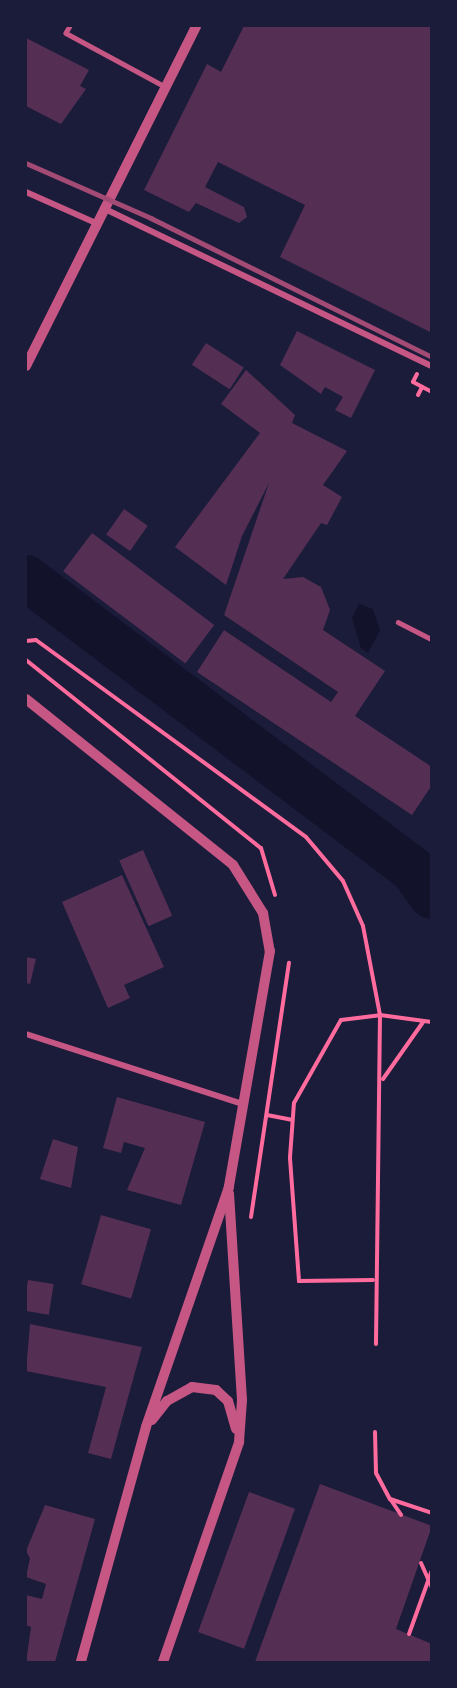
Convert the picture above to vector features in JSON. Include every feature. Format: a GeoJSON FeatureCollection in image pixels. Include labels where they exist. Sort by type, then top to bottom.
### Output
{"type":"FeatureCollection","features":[{"type":"Feature","properties":{"kind":"street"},"geometry":{"type":"LineString","coordinates":[[26,366],[195,26]]}},
{"type":"Feature","properties":{"kind":"street"},"geometry":{"type":"LineString","coordinates":[[26,192],[96,223]]}},
{"type":"Feature","properties":{"kind":"street"},"geometry":{"type":"LineString","coordinates":[[103,208],[432,366]]}},
{"type":"Feature","properties":{"kind":"street"},"geometry":{"type":"LineString","coordinates":[[26,699],[233,865],[250,886],[263,913],[270,951],[229,1187],[146,1427],[81,1662]]}},
{"type":"Feature","properties":{"kind":"street"},"geometry":{"type":"LineString","coordinates":[[26,1034],[243,1104]]}},
{"type":"Feature","properties":{"kind":"street"},"geometry":{"type":"LineString","coordinates":[[163,1662],[239,1442],[242,1400],[229,1187]]}},
{"type":"Feature","properties":{"kind":"street"},"geometry":{"type":"LineString","coordinates":[[146,1427],[167,1401],[192,1386],[216,1390],[228,1401],[239,1442]]}},
{"type":"Feature","properties":{"kind":"lane"},"geometry":{"type":"LineString","coordinates":[[70,26],[66,33],[165,86]]}},
{"type":"Feature","properties":{"kind":"lane"},"geometry":{"type":"LineString","coordinates":[[398,622],[432,639]]}},
{"type":"Feature","properties":{"kind":"path"},"geometry":{"type":"LineString","coordinates":[[413,382],[432,392]]}},
{"type":"Feature","properties":{"kind":"path"},"geometry":{"type":"LineString","coordinates":[[418,395],[422,387]]}},
{"type":"Feature","properties":{"kind":"path"},"geometry":{"type":"LineString","coordinates":[[26,641],[36,640],[306,837],[343,881],[363,926],[380,1015],[383,1079],[374,1280],[376,1344]]}},
{"type":"Feature","properties":{"kind":"path"},"geometry":{"type":"LineString","coordinates":[[374,1280],[299,1281],[292,1120],[302,1082],[342,1020],[380,1015],[432,1022]]}},
{"type":"Feature","properties":{"kind":"path"},"geometry":{"type":"LineString","coordinates":[[383,1079],[423,1022]]}},
{"type":"Feature","properties":{"kind":"path"},"geometry":{"type":"LineString","coordinates":[[264,1133],[267,1114],[292,1120]]}},
{"type":"Feature","properties":{"kind":"path"},"geometry":{"type":"LineString","coordinates":[[375,1432],[376,1473],[390,1500],[402,1515]]}},
{"type":"Feature","properties":{"kind":"path"},"geometry":{"type":"LineString","coordinates":[[390,1500],[432,1513]]}},
{"type":"Feature","properties":{"kind":"path"},"geometry":{"type":"LineString","coordinates":[[421,1563],[432,1588]]}},
{"type":"Feature","properties":{"kind":"path"},"geometry":{"type":"LineString","coordinates":[[409,1634],[432,1570]]}},
{"type":"Feature","properties":{"kind":"shaded area"},"geometry":{"type":"Polygon","coordinates":[[[359,604],[373,609],[380,630],[368,653],[361,648],[352,618],[359,604]]]}},
{"type":"Feature","properties":{"kind":"building"},"geometry":{"type":"Polygon","coordinates":[[[244,26],[432,26],[432,333],[280,257],[305,205],[218,162],[205,187],[244,207],[247,217],[239,223],[196,203],[189,212],[144,190],[207,64],[221,72],[244,26]]]}},
{"type":"Feature","properties":{"kind":"building"},"geometry":{"type":"Polygon","coordinates":[[[26,38],[89,70],[80,86],[86,89],[61,124],[26,106],[26,38]]]}},
{"type":"Feature","properties":{"kind":"building"},"geometry":{"type":"Polygon","coordinates":[[[297,331],[375,370],[351,418],[335,410],[343,397],[325,387],[321,394],[280,365],[297,331]]]}},
{"type":"Feature","properties":{"kind":"building"},"geometry":{"type":"Polygon","coordinates":[[[206,343],[244,368],[230,389],[192,365],[206,343]]]}},
{"type":"Feature","properties":{"kind":"building"},"geometry":{"type":"Polygon","coordinates":[[[246,370],[295,415],[292,423],[347,451],[323,485],[342,497],[327,525],[321,523],[283,579],[303,577],[321,587],[330,610],[323,630],[385,671],[355,716],[432,767],[432,785],[412,815],[197,672],[224,630],[331,702],[338,692],[224,615],[269,483],[242,536],[226,585],[175,547],[260,433],[221,404],[246,370]]]}},
{"type":"Feature","properties":{"kind":"building"},"geometry":{"type":"Polygon","coordinates":[[[124,509],[148,526],[130,551],[106,534],[124,509]]]}},
{"type":"Feature","properties":{"kind":"building"},"geometry":{"type":"Polygon","coordinates":[[[92,533],[214,625],[185,663],[63,571],[92,533]]]}},
{"type":"Feature","properties":{"kind":"building"},"geometry":{"type":"Polygon","coordinates":[[[143,850],[172,916],[149,926],[119,861],[143,850]]]}},
{"type":"Feature","properties":{"kind":"building"},"geometry":{"type":"Polygon","coordinates":[[[122,875],[164,967],[124,985],[130,998],[108,1008],[62,902],[122,875]]]}},
{"type":"Feature","properties":{"kind":"building"},"geometry":{"type":"Polygon","coordinates":[[[26,957],[36,959],[30,984],[26,983],[26,957]]]}},
{"type":"Feature","properties":{"kind":"building"},"geometry":{"type":"Polygon","coordinates":[[[117,1097],[205,1122],[181,1205],[127,1190],[145,1148],[124,1142],[121,1153],[103,1148],[117,1097]]]}},
{"type":"Feature","properties":{"kind":"building"},"geometry":{"type":"Polygon","coordinates":[[[53,1139],[78,1147],[71,1188],[40,1179],[53,1139]]]}},
{"type":"Feature","properties":{"kind":"building"},"geometry":{"type":"Polygon","coordinates":[[[101,1215],[151,1229],[131,1299],[81,1284],[101,1215]]]}},
{"type":"Feature","properties":{"kind":"building"},"geometry":{"type":"Polygon","coordinates":[[[28,1280],[54,1284],[49,1315],[26,1311],[28,1280]]]}},
{"type":"Feature","properties":{"kind":"building"},"geometry":{"type":"Polygon","coordinates":[[[30,1324],[142,1347],[111,1459],[88,1453],[106,1387],[26,1371],[30,1324]]]}},
{"type":"Feature","properties":{"kind":"building"},"geometry":{"type":"Polygon","coordinates":[[[320,1484],[432,1526],[396,1629],[432,1644],[432,1662],[255,1662],[320,1484]]]}},
{"type":"Feature","properties":{"kind":"building"},"geometry":{"type":"Polygon","coordinates":[[[249,1492],[295,1509],[244,1649],[198,1632],[249,1492]]]}},
{"type":"Feature","properties":{"kind":"building"},"geometry":{"type":"Polygon","coordinates":[[[45,1505],[95,1519],[55,1662],[26,1662],[31,1627],[26,1625],[26,1595],[42,1599],[46,1584],[26,1577],[30,1558],[26,1551],[45,1505]]]}},
{"type":"Feature","properties":{"kind":"waterway"},"geometry":{"type":"LineString","coordinates":[[26,578],[413,870],[432,896]]}},
{"type":"Feature","properties":{"kind":"railway"},"geometry":{"type":"LineString","coordinates":[[26,163],[151,218],[432,357]]}}]}
